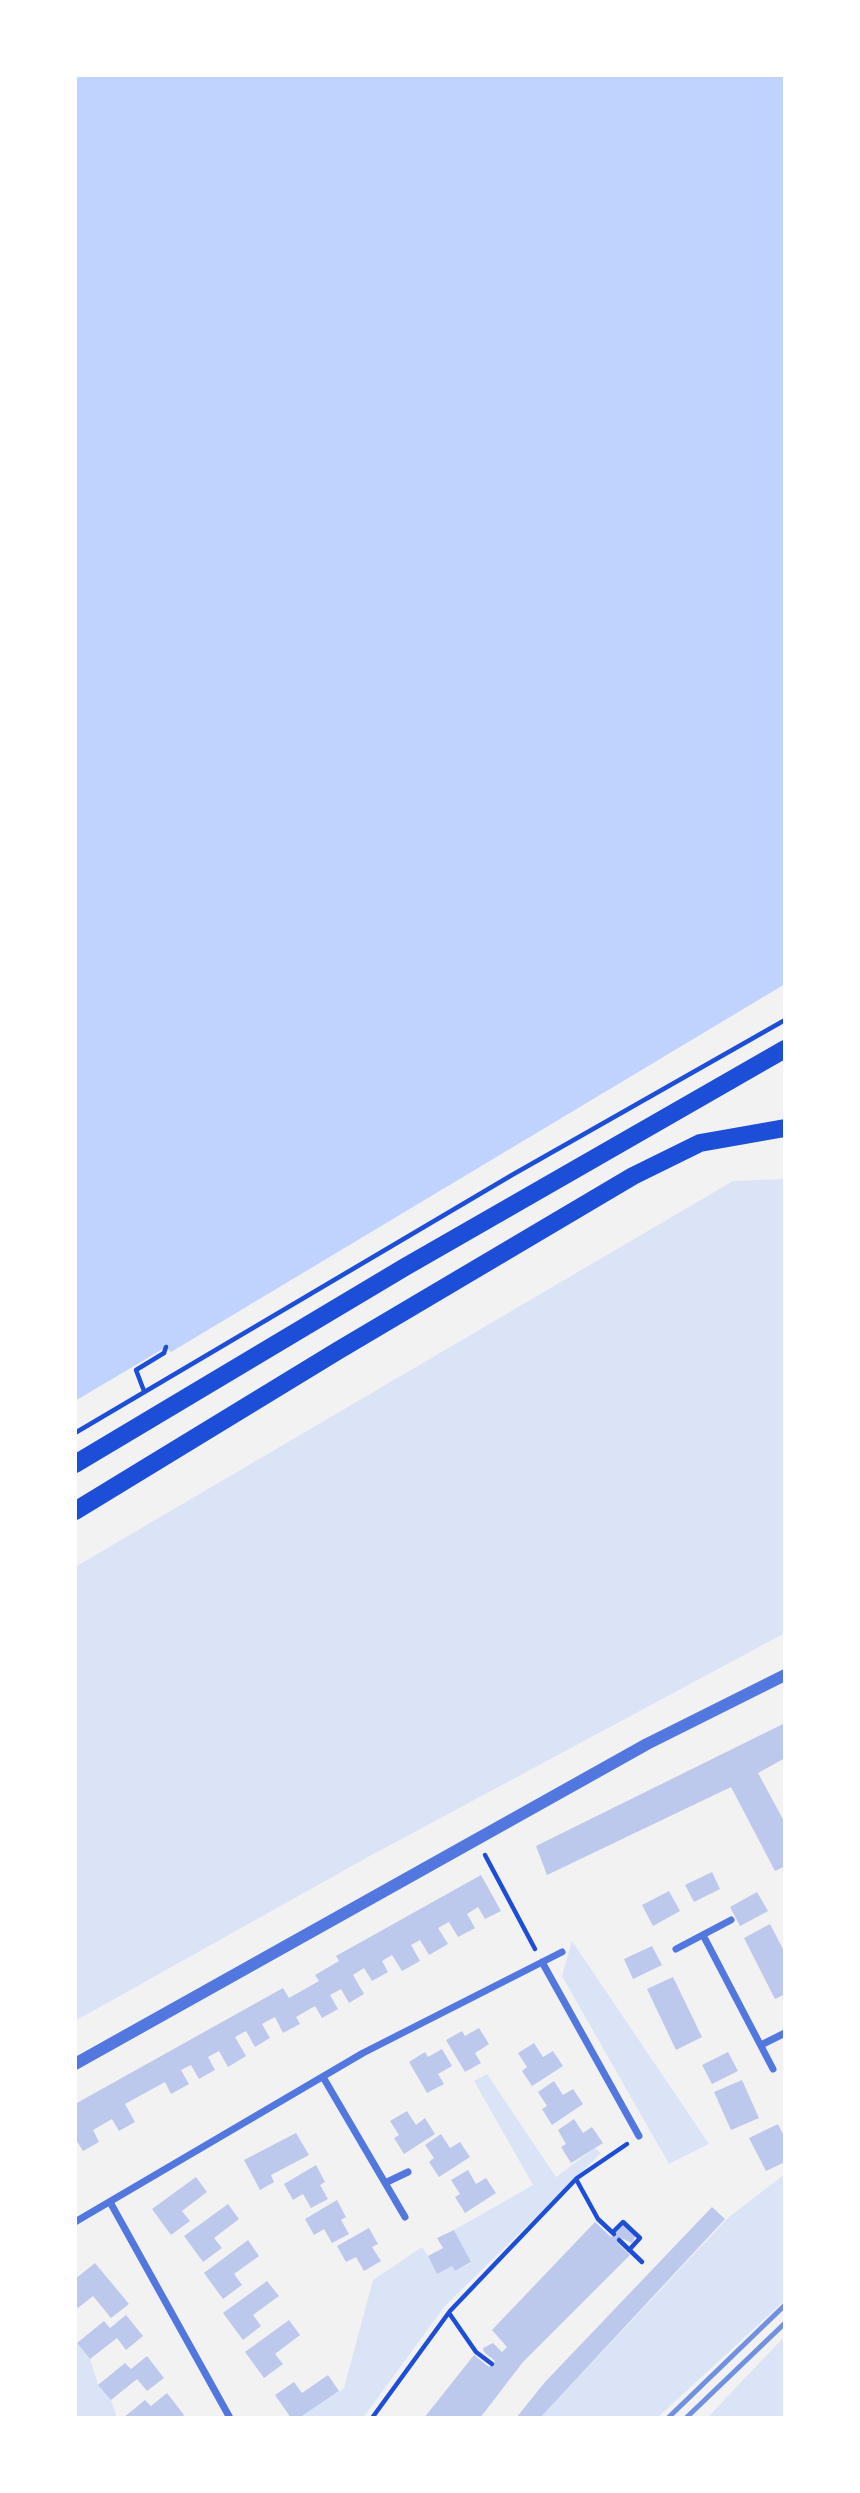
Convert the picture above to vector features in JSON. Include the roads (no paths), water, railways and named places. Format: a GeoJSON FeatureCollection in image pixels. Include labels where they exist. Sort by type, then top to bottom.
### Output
{"type":"FeatureCollection","features":[{"type":"Feature","properties":{"kind":"main road"},"geometry":{"type":"LineString","coordinates":[[75,1464],[394,1274],[785,1049]]}},
{"type":"Feature","properties":{"kind":"main road"},"geometry":{"type":"LineString","coordinates":[[75,1511],[339,1350],[633,1176],[700,1143],[785,1128]]}},
{"type":"Feature","properties":{"kind":"street"},"geometry":{"type":"LineString","coordinates":[[75,2064],[647,1744],[785,1675]]}},
{"type":"Feature","properties":{"kind":"street"},"geometry":{"type":"LineString","coordinates":[[676,1949],[731,1920]]}},
{"type":"Feature","properties":{"kind":"street"},"geometry":{"type":"LineString","coordinates":[[703,1935],[773,2068]]}},
{"type":"Feature","properties":{"kind":"street"},"geometry":{"type":"LineString","coordinates":[[75,2222],[323,2077],[562,1952]]}},
{"type":"Feature","properties":{"kind":"street"},"geometry":{"type":"LineString","coordinates":[[542,1962],[639,2136]]}},
{"type":"Feature","properties":{"kind":"street"},"geometry":{"type":"LineString","coordinates":[[761,2045],[785,2033]]}},
{"type":"Feature","properties":{"kind":"street"},"geometry":{"type":"LineString","coordinates":[[323,2077],[405,2217]]}},
{"type":"Feature","properties":{"kind":"street"},"geometry":{"type":"LineString","coordinates":[[385,2183],[408,2172]]}},
{"type":"Feature","properties":{"kind":"street"},"geometry":{"type":"LineString","coordinates":[[110,2202],[230,2418]]}},
{"type":"Feature","properties":{"kind":"water"},"geometry":{"type":"Polygon","coordinates":[[[75,75],[785,75],[785,984],[171,1352],[166,1347],[75,1401],[75,75]]]}},
{"type":"Feature","properties":{"kind":"railway"},"geometry":{"type":"LineString","coordinates":[[668,2418],[785,2305]]}},
{"type":"Feature","properties":{"kind":"railway"},"geometry":{"type":"LineString","coordinates":[[686,2418],[785,2323]]}}]}
